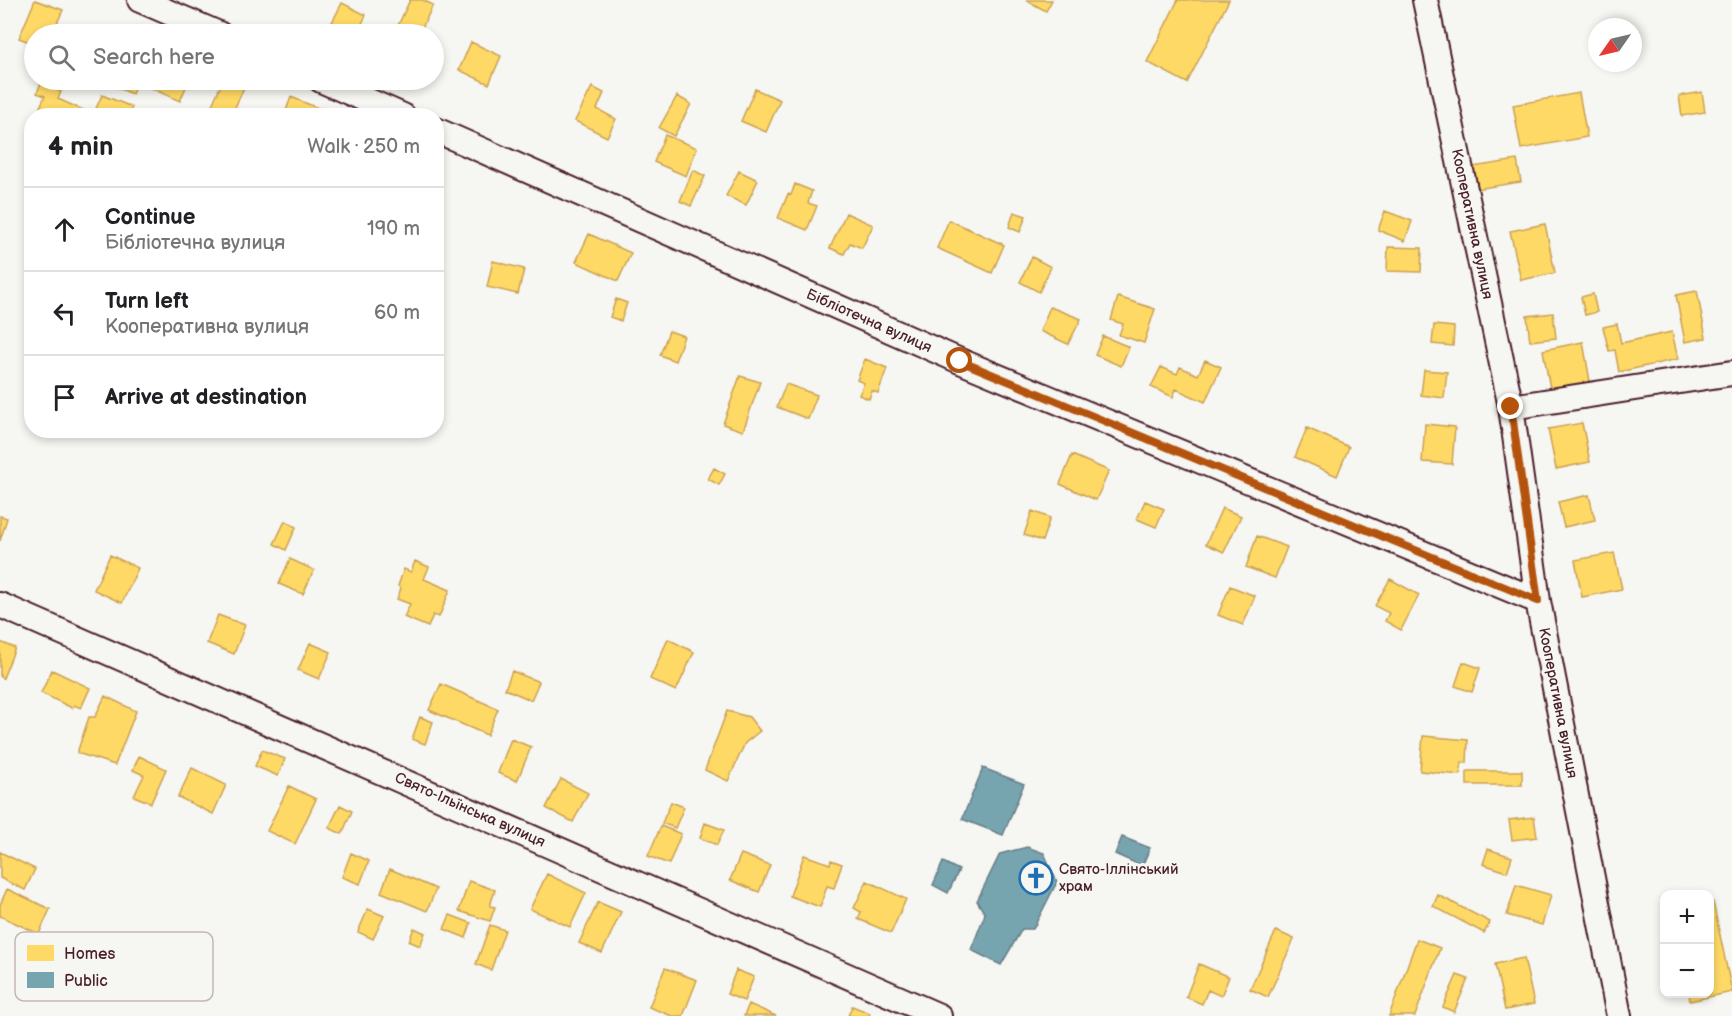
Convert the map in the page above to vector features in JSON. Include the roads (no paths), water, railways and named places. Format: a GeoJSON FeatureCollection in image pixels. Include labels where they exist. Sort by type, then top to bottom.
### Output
{"type":"FeatureCollection","features":[{"type":"Feature","properties":{"kind":"street"},"geometry":{"type":"LineString","coordinates":[[141,0],[196,24]]}},
{"type":"Feature","properties":{"kind":"street","name":"Кооперативна вулиця"},"geometry":{"type":"LineString","coordinates":[[1425,0],[1511,407],[1538,601],[1619,1016]]}},
{"type":"Feature","properties":{"kind":"street"},"geometry":{"type":"LineString","coordinates":[[344,90],[385,108]]}},
{"type":"Feature","properties":{"kind":"street","name":"Бібліотечна вулиця"},"geometry":{"type":"LineString","coordinates":[[444,134],[960,361],[1538,601]]}},
{"type":"Feature","properties":{"kind":"street"},"geometry":{"type":"LineString","coordinates":[[1511,407],[1732,374]]}},
{"type":"Feature","properties":{"kind":"street","name":"Свято-Ільїнська вулиця"},"geometry":{"type":"LineString","coordinates":[[0,605],[939,1016]]}},
{"type":"Feature","properties":{"kind":"place","name":"Свято-Іллінський храм"},"geometry":{"type":"Point","coordinates":[1036,878]}}]}
